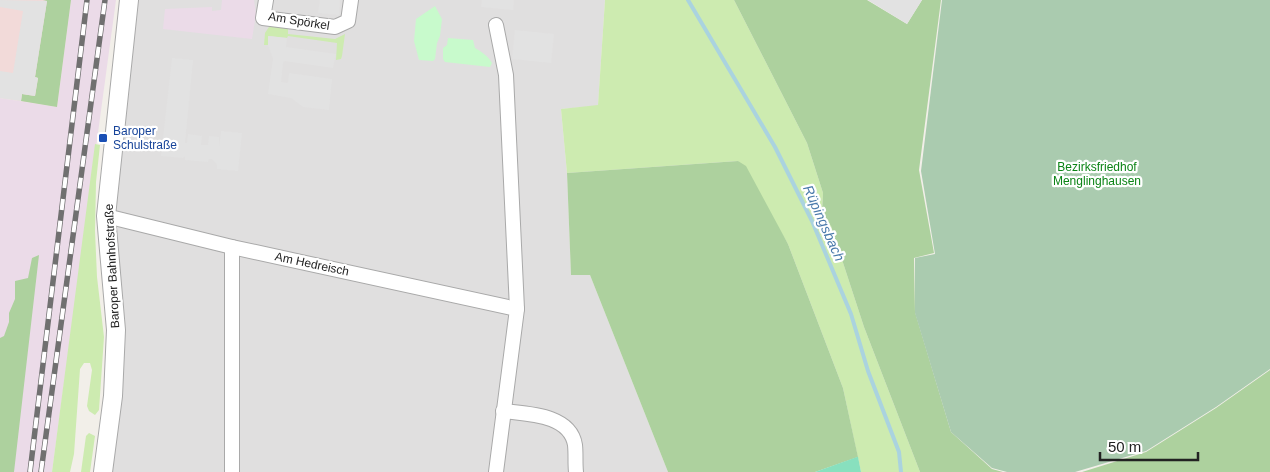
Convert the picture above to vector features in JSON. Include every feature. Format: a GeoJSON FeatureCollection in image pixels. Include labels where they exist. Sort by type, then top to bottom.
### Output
{"type":"FeatureCollection","features":[{"type":"Feature","properties":{"kind":"street","name":"Baroper Bahnhofstraße"},"geometry":{"type":"LineString","coordinates":[[102,472],[113,396],[116,330],[106,216],[130,0]]}},
{"type":"Feature","properties":{"kind":"street","name":"Am Spörkel"},"geometry":{"type":"LineString","coordinates":[[266,0],[263,18],[335,28],[348,21],[351,0]]}},
{"type":"Feature","properties":{"kind":"street"},"geometry":{"type":"LineString","coordinates":[[496,25],[506,75],[517,309],[496,472]]}},
{"type":"Feature","properties":{"kind":"street","name":"Am Hedreisch"},"geometry":{"type":"LineString","coordinates":[[106,216],[232,247],[517,309]]}},
{"type":"Feature","properties":{"kind":"street"},"geometry":{"type":"LineString","coordinates":[[232,247],[232,472]]}},
{"type":"Feature","properties":{"kind":"street"},"geometry":{"type":"LineString","coordinates":[[503,411],[553,419],[566,427],[572,435],[575,445],[576,472]]}},
{"type":"Feature","properties":{"kind":"shaded area"},"geometry":{"type":"Polygon","coordinates":[[[0,0],[71,0],[57,107],[0,98],[0,0]]]}},
{"type":"Feature","properties":{"kind":"shaded area"},"geometry":{"type":"Polygon","coordinates":[[[0,0],[47,1],[35,77],[38,78],[35,96],[22,94],[21,101],[0,98],[0,71],[13,73],[23,11],[0,7],[0,0]]]}},
{"type":"Feature","properties":{"kind":"shaded area"},"geometry":{"type":"Polygon","coordinates":[[[71,0],[116,0],[52,472],[0,472],[0,98],[57,107],[71,0]]]}},
{"type":"Feature","properties":{"kind":"shaded area"},"geometry":{"type":"Polygon","coordinates":[[[137,0],[605,0],[598,106],[561,109],[567,173],[571,274],[590,275],[668,472],[111,472],[115,233],[121,144],[137,0]]]}},
{"type":"Feature","properties":{"kind":"shaded area"},"geometry":{"type":"Polygon","coordinates":[[[222,0],[254,0],[256,14],[252,39],[163,29],[165,9],[212,7],[212,11],[221,10],[222,0]]]}},
{"type":"Feature","properties":{"kind":"shaded area"},"geometry":{"type":"Polygon","coordinates":[[[320,0],[340,0],[339,15],[318,13],[320,0]]]}},
{"type":"Feature","properties":{"kind":"shaded area"},"geometry":{"type":"Polygon","coordinates":[[[482,0],[514,0],[513,10],[481,7],[482,0]]]}},
{"type":"Feature","properties":{"kind":"shaded area"},"geometry":{"type":"Polygon","coordinates":[[[868,0],[922,0],[907,24],[868,0]]]}},
{"type":"Feature","properties":{"kind":"shaded area"},"geometry":{"type":"Polygon","coordinates":[[[515,30],[554,34],[551,63],[512,59],[515,30]]]}},
{"type":"Feature","properties":{"kind":"shaded area"},"geometry":{"type":"Polygon","coordinates":[[[268,36],[287,38],[286,47],[336,54],[333,68],[284,61],[283,63],[281,82],[288,83],[289,73],[332,79],[329,110],[303,107],[291,98],[268,94],[273,59],[268,45],[268,36]]]}},
{"type":"Feature","properties":{"kind":"shaded area"},"geometry":{"type":"Polygon","coordinates":[[[172,58],[193,60],[185,143],[187,143],[188,134],[202,136],[201,145],[208,145],[209,136],[219,137],[219,146],[221,131],[242,133],[238,171],[217,169],[217,165],[212,159],[209,159],[208,162],[185,160],[185,156],[183,158],[161,156],[172,58]]]}},
{"type":"Feature","properties":{"kind":"green space"},"geometry":{"type":"Polygon","coordinates":[[[43,0],[71,0],[57,107],[21,101],[22,94],[35,96],[38,78],[35,77],[47,1],[43,0]]]}},
{"type":"Feature","properties":{"kind":"green space"},"geometry":{"type":"Polygon","coordinates":[[[605,0],[734,0],[807,143],[823,193],[822,213],[831,226],[864,327],[920,472],[861,472],[843,388],[788,244],[738,161],[567,173],[561,109],[598,105],[605,0]]]}},
{"type":"Feature","properties":{"kind":"green space"},"geometry":{"type":"Polygon","coordinates":[[[734,0],[867,0],[907,24],[922,0],[941,0],[919,170],[934,253],[914,258],[915,312],[951,432],[992,469],[1003,472],[920,472],[864,327],[831,226],[822,213],[823,193],[807,143],[734,0]]]}},
{"type":"Feature","properties":{"kind":"green space","name":"Bezirksfriedhof Menglinghausen"},"geometry":{"type":"Polygon","coordinates":[[[942,0],[1270,0],[1270,369],[1216,407],[1146,451],[1075,472],[1007,472],[992,468],[951,432],[915,313],[915,258],[935,254],[921,171],[942,0]]]}},
{"type":"Feature","properties":{"kind":"green space"},"geometry":{"type":"Polygon","coordinates":[[[435,6],[442,19],[435,59],[433,61],[419,60],[414,41],[416,19],[435,6]]]}},
{"type":"Feature","properties":{"kind":"green space"},"geometry":{"type":"Polygon","coordinates":[[[272,26],[288,28],[288,34],[335,39],[345,34],[341,59],[336,60],[337,43],[288,36],[287,38],[269,36],[268,45],[264,45],[265,33],[272,26]]]}},
{"type":"Feature","properties":{"kind":"green space"},"geometry":{"type":"Polygon","coordinates":[[[448,38],[473,40],[475,48],[489,58],[492,63],[490,67],[445,62],[443,59],[443,48],[447,45],[448,38]]]}},
{"type":"Feature","properties":{"kind":"green space"},"geometry":{"type":"Polygon","coordinates":[[[95,144],[100,145],[96,182],[95,231],[97,277],[104,337],[99,410],[95,415],[89,411],[87,406],[92,370],[90,363],[84,363],[80,369],[74,454],[70,472],[52,472],[95,144]]]}},
{"type":"Feature","properties":{"kind":"green space"},"geometry":{"type":"Polygon","coordinates":[[[738,161],[746,166],[788,244],[843,388],[858,457],[815,472],[668,472],[590,275],[571,275],[567,173],[738,161]]]}},
{"type":"Feature","properties":{"kind":"green space"},"geometry":{"type":"Polygon","coordinates":[[[39,255],[14,472],[0,472],[0,338],[4,336],[9,322],[9,313],[15,299],[15,281],[28,278],[32,258],[39,255]]]}},
{"type":"Feature","properties":{"kind":"green space"},"geometry":{"type":"Polygon","coordinates":[[[1270,370],[1270,472],[1082,472],[1146,452],[1216,408],[1270,370]]]}},
{"type":"Feature","properties":{"kind":"green space"},"geometry":{"type":"Polygon","coordinates":[[[89,433],[95,436],[90,472],[81,472],[86,436],[89,433]]]}},
{"type":"Feature","properties":{"kind":"green space"},"geometry":{"type":"Polygon","coordinates":[[[857,457],[861,472],[815,472],[857,457]]]}},
{"type":"Feature","properties":{"kind":"waterway","name":"Rüpingsbach"},"geometry":{"type":"LineString","coordinates":[[688,0],[775,147],[812,221],[851,314],[868,371],[899,452],[901,472]]}},
{"type":"Feature","properties":{"kind":"railway"},"geometry":{"type":"LineString","coordinates":[[30,472],[87,0]]}},
{"type":"Feature","properties":{"kind":"railway"},"geometry":{"type":"LineString","coordinates":[[41,472],[105,0]]}},
{"type":"Feature","properties":{"kind":"place","name":"Baroper Schulstraße"},"geometry":{"type":"Point","coordinates":[103,138]}}]}
